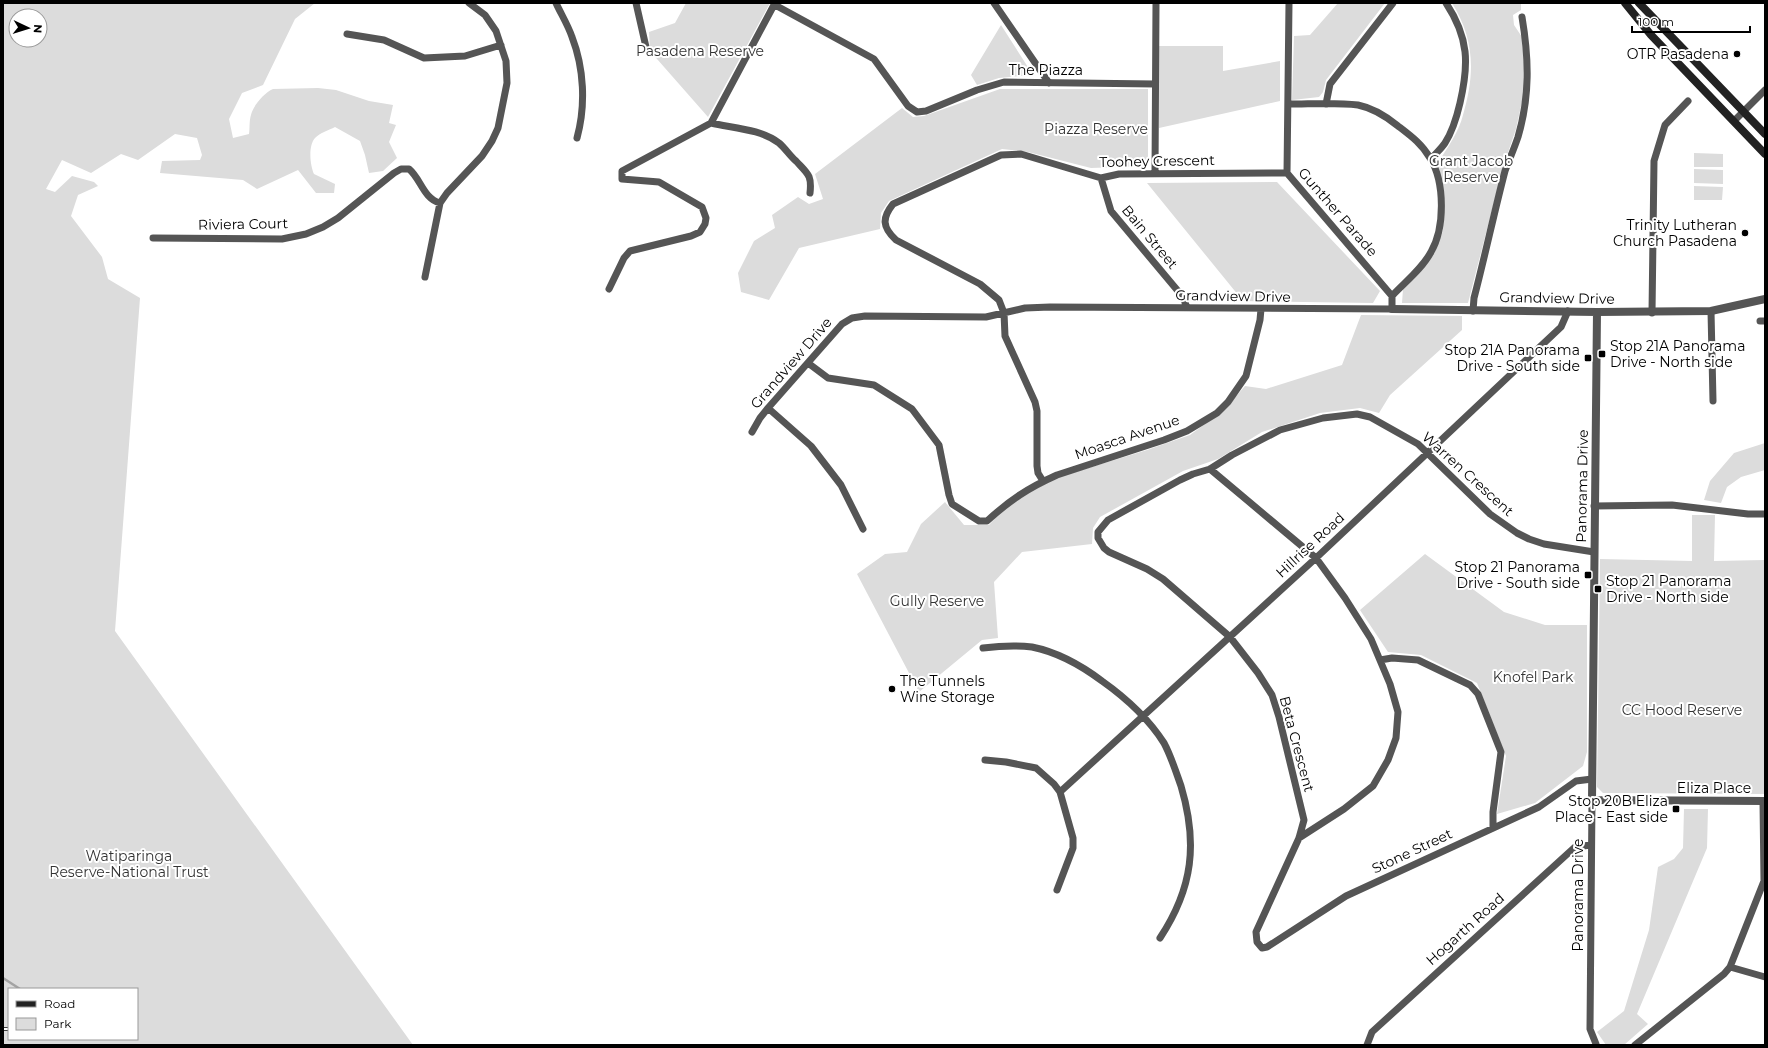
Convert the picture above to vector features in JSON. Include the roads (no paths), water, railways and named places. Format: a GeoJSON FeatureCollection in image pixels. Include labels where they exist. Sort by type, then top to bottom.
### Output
{"type":"FeatureCollection","features":[{"type":"Feature","properties":{"kind":"main road"},"geometry":{"type":"LineString","coordinates":[[1625,3],[1648,32],[1765,154]]}},
{"type":"Feature","properties":{"kind":"main road"},"geometry":{"type":"LineString","coordinates":[[1639,3],[1765,134]]}},
{"type":"Feature","properties":{"kind":"street"},"geometry":{"type":"LineString","coordinates":[[425,277],[440,203],[447,193],[482,156],[492,141],[498,128],[507,83],[506,62],[496,31],[485,15],[469,3]]}},
{"type":"Feature","properties":{"kind":"street"},"geometry":{"type":"LineString","coordinates":[[556,3],[572,37],[580,68],[583,94],[582,118],[577,138]]}},
{"type":"Feature","properties":{"kind":"street"},"geometry":{"type":"LineString","coordinates":[[636,3],[646,47]]}},
{"type":"Feature","properties":{"kind":"street"},"geometry":{"type":"LineString","coordinates":[[994,3],[1049,83]]}},
{"type":"Feature","properties":{"kind":"street"},"geometry":{"type":"LineString","coordinates":[[1155,173],[1156,3]]}},
{"type":"Feature","properties":{"kind":"street","name":"Gunther Parade"},"geometry":{"type":"LineString","coordinates":[[1289,3],[1287,173],[1392,296]]}},
{"type":"Feature","properties":{"kind":"street"},"geometry":{"type":"LineString","coordinates":[[1326,104],[1330,84],[1393,3]]}},
{"type":"Feature","properties":{"kind":"street"},"geometry":{"type":"LineString","coordinates":[[1431,159],[1446,142],[1457,115],[1465,81],[1467,61],[1464,42],[1446,3]]}},
{"type":"Feature","properties":{"kind":"street"},"geometry":{"type":"LineString","coordinates":[[609,289],[624,258],[630,251],[692,236],[700,232],[705,224],[706,218],[702,207],[659,182],[622,179],[622,171],[711,123],[775,4]]}},
{"type":"Feature","properties":{"kind":"street","name":"The Piazza"},"geometry":{"type":"LineString","coordinates":[[775,4],[874,60],[908,106],[917,112],[926,111],[977,90],[1004,82],[1155,84]]}},
{"type":"Feature","properties":{"kind":"street"},"geometry":{"type":"LineString","coordinates":[[1474,310],[1474,298],[1506,170],[1518,137],[1525,106],[1528,77],[1528,48],[1522,17]]}},
{"type":"Feature","properties":{"kind":"street"},"geometry":{"type":"LineString","coordinates":[[347,34],[384,40],[424,58],[465,56],[501,45]]}},
{"type":"Feature","properties":{"kind":"street"},"geometry":{"type":"LineString","coordinates":[[1734,121],[1765,90]]}},
{"type":"Feature","properties":{"kind":"street"},"geometry":{"type":"LineString","coordinates":[[1652,312],[1654,160],[1665,125],[1688,101]]}},
{"type":"Feature","properties":{"kind":"street"},"geometry":{"type":"LineString","coordinates":[[1288,104],[1358,105],[1388,118],[1418,141],[1431,159],[1441,198],[1440,227],[1431,253],[1392,296],[1392,309]]}},
{"type":"Feature","properties":{"kind":"street"},"geometry":{"type":"LineString","coordinates":[[711,123],[756,132],[779,143],[808,174],[812,181],[810,193]]}},
{"type":"Feature","properties":{"kind":"street","name":"Toohey Crescent"},"geometry":{"type":"LineString","coordinates":[[1004,313],[999,300],[980,284],[896,240],[888,232],[884,222],[887,212],[893,204],[1002,156],[1021,154],[1101,178],[1119,174],[1155,173],[1287,173]]}},
{"type":"Feature","properties":{"kind":"street","name":"Riviera Court"},"geometry":{"type":"LineString","coordinates":[[153,238],[282,239],[306,234],[323,227],[338,218],[394,173],[402,169],[409,169],[415,174],[423,190],[434,202],[440,203]]}},
{"type":"Feature","properties":{"kind":"street","name":"Bain Street"},"geometry":{"type":"LineString","coordinates":[[1101,178],[1111,211],[1183,297],[1187,308]]}},
{"type":"Feature","properties":{"kind":"street","name":"Grandview Drive"},"geometry":{"type":"LineString","coordinates":[[752,432],[768,408],[842,324],[852,318],[865,316],[986,317],[1025,308],[1050,307],[1597,312],[1711,311],[1740,306],[1765,299]]}},
{"type":"Feature","properties":{"kind":"street","name":"Moasca Avenue"},"geometry":{"type":"LineString","coordinates":[[808,363],[828,378],[874,385],[912,409],[938,445],[952,504],[978,521],[987,521],[1020,494],[1043,481],[1164,440],[1187,431],[1217,413],[1228,402],[1246,376],[1260,320],[1261,309]]}},
{"type":"Feature","properties":{"kind":"street","name":"Hillrise Road"},"geometry":{"type":"LineString","coordinates":[[1060,792],[1316,558],[1561,327],[1568,311]]}},
{"type":"Feature","properties":{"kind":"street"},"geometry":{"type":"LineString","coordinates":[[1711,311],[1713,401]]}},
{"type":"Feature","properties":{"kind":"street","name":"Panorama Drive"},"geometry":{"type":"LineString","coordinates":[[1595,1045],[1590,1029],[1597,312]]}},
{"type":"Feature","properties":{"kind":"street"},"geometry":{"type":"LineString","coordinates":[[1004,313],[1005,336],[1035,402],[1037,411],[1037,466],[1038,473],[1043,481]]}},
{"type":"Feature","properties":{"kind":"street"},"geometry":{"type":"LineString","coordinates":[[768,408],[811,446],[841,485],[863,529]]}},
{"type":"Feature","properties":{"kind":"street","name":"Warren Crescent"},"geometry":{"type":"LineString","coordinates":[[1098,538],[1098,532],[1108,520],[1180,480],[1210,469],[1238,451],[1280,430],[1323,418],[1357,414],[1370,417],[1418,444],[1428,452],[1480,504],[1517,533],[1544,544],[1594,552]]}},
{"type":"Feature","properties":{"kind":"street"},"geometry":{"type":"LineString","coordinates":[[1210,469],[1316,558],[1345,598],[1371,639],[1390,684],[1398,712],[1396,738],[1388,760],[1374,786],[1344,809],[1299,838]]}},
{"type":"Feature","properties":{"kind":"street"},"geometry":{"type":"LineString","coordinates":[[1594,506],[1672,504],[1748,514],[1765,514]]}},
{"type":"Feature","properties":{"kind":"street","name":"Beta Crescent"},"geometry":{"type":"LineString","coordinates":[[1098,538],[1104,548],[1109,552],[1148,569],[1163,579],[1230,637],[1258,673],[1272,695],[1279,717],[1304,820],[1299,838],[1256,932]]}},
{"type":"Feature","properties":{"kind":"street"},"geometry":{"type":"LineString","coordinates":[[983,648],[1008,646],[1032,647],[1070,660],[1117,691],[1143,716],[1164,744],[1177,774],[1186,802],[1191,832],[1190,860],[1185,886],[1177,907],[1160,938]]}},
{"type":"Feature","properties":{"kind":"street"},"geometry":{"type":"LineString","coordinates":[[1380,660],[1392,658],[1418,660],[1470,685],[1478,694],[1501,752],[1492,812],[1492,828]]}},
{"type":"Feature","properties":{"kind":"street"},"geometry":{"type":"LineString","coordinates":[[985,760],[1006,762],[1036,768],[1054,784],[1060,792],[1073,838],[1073,848],[1058,890]]}},
{"type":"Feature","properties":{"kind":"street","name":"Stone Street"},"geometry":{"type":"LineString","coordinates":[[1256,932],[1257,942],[1262,948],[1267,947],[1346,896],[1539,807],[1576,781],[1592,779]]}},
{"type":"Feature","properties":{"kind":"street","name":"Eliza Place"},"geometry":{"type":"LineString","coordinates":[[1592,800],[1764,801]]}},
{"type":"Feature","properties":{"kind":"street"},"geometry":{"type":"LineString","coordinates":[[1635,1045],[1724,974],[1730,967],[1764,881],[1764,801]]}},
{"type":"Feature","properties":{"kind":"street","name":"Hogarth Road"},"geometry":{"type":"LineString","coordinates":[[1367,1045],[1372,1032],[1575,847],[1591,845]]}},
{"type":"Feature","properties":{"kind":"street"},"geometry":{"type":"LineString","coordinates":[[1730,967],[1765,977]]}},
{"type":"Feature","properties":{"kind":"waterway"},"geometry":{"type":"LineString","coordinates":[[3,978],[18,988]]}},
{"type":"Feature","properties":{"kind":"railway"},"geometry":{"type":"LineString","coordinates":[[3,1029],[8,1029]]}},
{"type":"Feature","properties":{"kind":"place","name":"OTR Pasadena"},"geometry":{"type":"Point","coordinates":[1737,54]}},
{"type":"Feature","properties":{"kind":"place","name":"Trinity Lutheran Church Pasadena"},"geometry":{"type":"Point","coordinates":[1745,233]}},
{"type":"Feature","properties":{"kind":"place","name":"Stop 21A Panorama Drive - North side"},"geometry":{"type":"Point","coordinates":[1602,354]}},
{"type":"Feature","properties":{"kind":"place","name":"Stop 21A Panorama Drive - South side"},"geometry":{"type":"Point","coordinates":[1588,358]}},
{"type":"Feature","properties":{"kind":"place","name":"Stop 21 Panorama Drive - South side"},"geometry":{"type":"Point","coordinates":[1588,575]}},
{"type":"Feature","properties":{"kind":"place","name":"Stop 21 Panorama Drive - North side"},"geometry":{"type":"Point","coordinates":[1598,589]}},
{"type":"Feature","properties":{"kind":"place","name":"The Tunnels Wine Storage"},"geometry":{"type":"Point","coordinates":[892,689]}},
{"type":"Feature","properties":{"kind":"place","name":"Stop 20B Eliza Place - East side"},"geometry":{"type":"Point","coordinates":[1676,809]}},
{"type":"Feature","properties":{"kind":"park label","name":"Pasadena Reserve"},"geometry":{"type":"Point","coordinates":[700,51]}},
{"type":"Feature","properties":{"kind":"park label","name":"Piazza Reserve"},"geometry":{"type":"Point","coordinates":[1096,129]}},
{"type":"Feature","properties":{"kind":"park label","name":"Grant Jacob Reserve"},"geometry":{"type":"Point","coordinates":[1471,170]}},
{"type":"Feature","properties":{"kind":"park label","name":"Gully Reserve"},"geometry":{"type":"Point","coordinates":[937,601]}},
{"type":"Feature","properties":{"kind":"park label","name":"Knofel Park"},"geometry":{"type":"Point","coordinates":[1533,677]}},
{"type":"Feature","properties":{"kind":"park label","name":"CC Hood Reserve"},"geometry":{"type":"Point","coordinates":[1682,710]}},
{"type":"Feature","properties":{"kind":"park label","name":"Watiparinga Reserve-National Trust"},"geometry":{"type":"Point","coordinates":[129,864]}}]}
